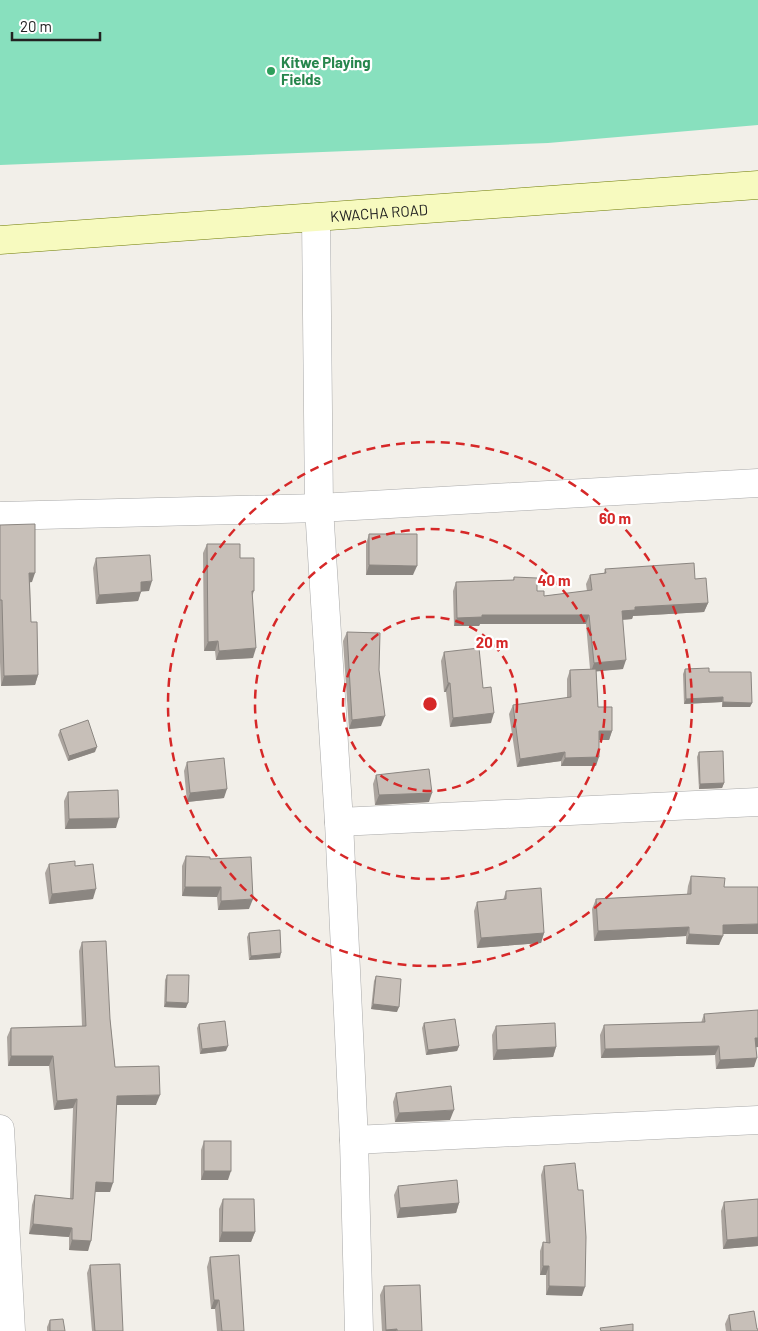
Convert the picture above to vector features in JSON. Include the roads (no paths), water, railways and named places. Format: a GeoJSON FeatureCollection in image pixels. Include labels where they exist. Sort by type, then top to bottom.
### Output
{"type":"FeatureCollection","features":[{"type":"Feature","properties":{"kind":"main road","name":"KWACHA ROAD"},"geometry":{"type":"LineString","coordinates":[[0,240],[758,185]]}},
{"type":"Feature","properties":{"kind":"street"},"geometry":{"type":"LineString","coordinates":[[316,218],[319,508],[339,822],[354,1140],[359,1331]]}},
{"type":"Feature","properties":{"kind":"street"},"geometry":{"type":"LineString","coordinates":[[0,516],[319,508],[758,482]]}},
{"type":"Feature","properties":{"kind":"street"},"geometry":{"type":"LineString","coordinates":[[339,822],[758,802]]}},
{"type":"Feature","properties":{"kind":"street"},"geometry":{"type":"LineString","coordinates":[[354,1140],[758,1120]]}},
{"type":"Feature","properties":{"kind":"street"},"geometry":{"type":"LineString","coordinates":[[0,1129],[11,1331]]}},
{"type":"Feature","properties":{"kind":"place","name":"Kitwe Playing Fields"},"geometry":{"type":"Point","coordinates":[271,71]}}]}
